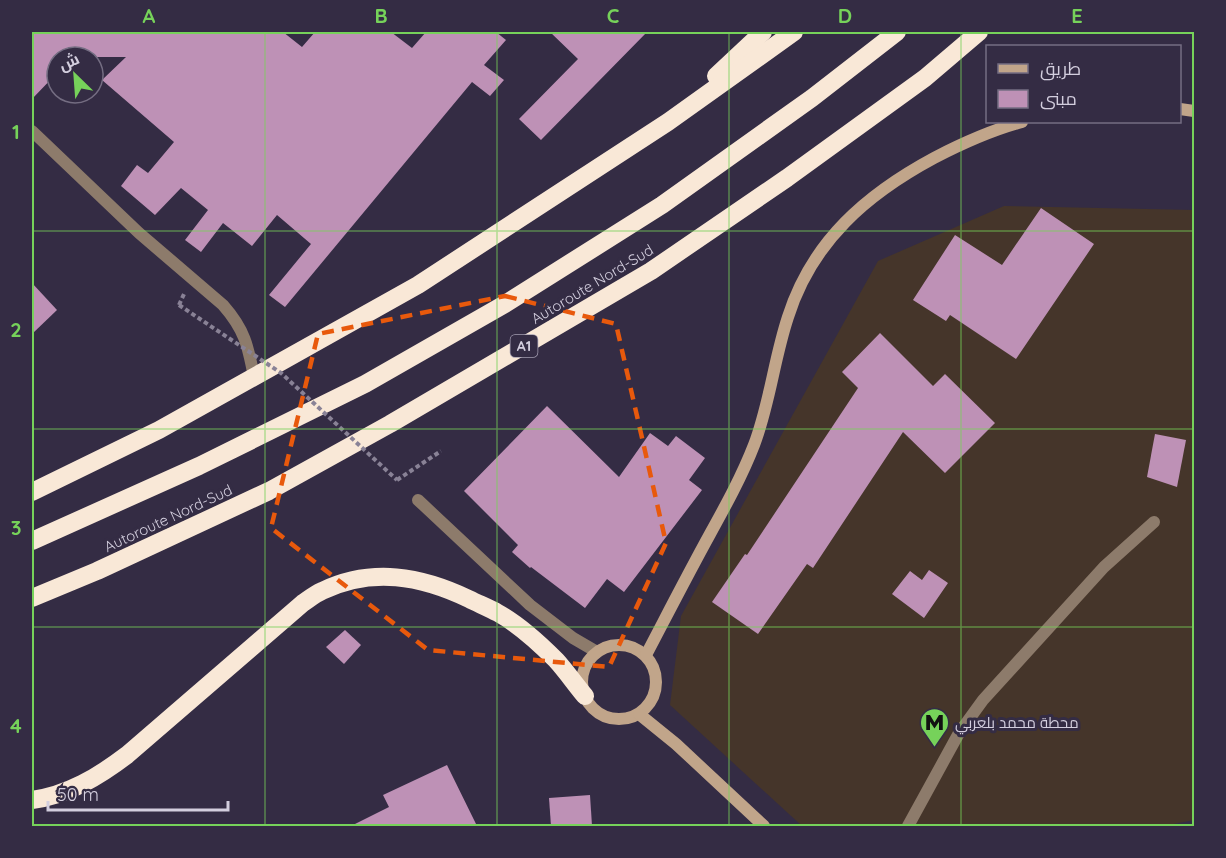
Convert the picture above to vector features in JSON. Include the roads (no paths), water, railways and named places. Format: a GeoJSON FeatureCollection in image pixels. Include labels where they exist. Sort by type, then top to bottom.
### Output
{"type":"FeatureCollection","features":[{"type":"Feature","properties":{"kind":"highway"},"geometry":{"type":"LineString","coordinates":[[668,122],[763,32]]}},
{"type":"Feature","properties":{"kind":"highway"},"geometry":{"type":"LineString","coordinates":[[32,492],[159,430],[417,285],[668,122],[794,32]]}},
{"type":"Feature","properties":{"kind":"highway","name":"Autoroute Nord-Sud"},"geometry":{"type":"LineString","coordinates":[[32,541],[199,466],[365,384],[505,304],[662,205],[812,98],[897,32]]}},
{"type":"Feature","properties":{"kind":"highway","name":"Autoroute Nord-Sud"},"geometry":{"type":"LineString","coordinates":[[32,598],[97,571],[269,491],[390,424],[651,271],[787,178],[916,84],[979,32]]}},
{"type":"Feature","properties":{"kind":"highway"},"geometry":{"type":"LineString","coordinates":[[32,800],[59,794],[82,785],[105,772],[136,748],[303,603],[321,591],[342,583],[363,579],[407,578],[429,583],[450,590],[500,614],[533,639],[557,662],[585,696]]}},
{"type":"Feature","properties":{"kind":"main road"},"geometry":{"type":"LineString","coordinates":[[646,655],[740,478],[766,409],[788,316],[799,288],[814,261],[850,217],[895,181],[917,167],[969,141],[1019,123]]}},
{"type":"Feature","properties":{"kind":"main road"},"geometry":{"type":"LineString","coordinates":[[622,644],[634,647],[646,655],[653,664],[657,676],[653,698],[647,707],[639,714],[614,719],[602,715],[591,707],[582,687],[582,677],[585,667],[597,652],[608,646],[622,644]]}},
{"type":"Feature","properties":{"kind":"main road"},"geometry":{"type":"LineString","coordinates":[[639,714],[676,744],[764,826]]}},
{"type":"Feature","properties":{"kind":"street"},"geometry":{"type":"LineString","coordinates":[[32,131],[139,233],[223,305],[243,332],[254,377]]}},
{"type":"Feature","properties":{"kind":"street"},"geometry":{"type":"LineString","coordinates":[[418,500],[530,605],[551,622],[597,652]]}},
{"type":"Feature","properties":{"kind":"street"},"geometry":{"type":"LineString","coordinates":[[908,826],[959,733],[983,700],[1104,567],[1154,522]]}},
{"type":"Feature","properties":{"kind":"place","name":"محطة محمد بلعربي"},"geometry":{"type":"Point","coordinates":[934,748]}}]}
